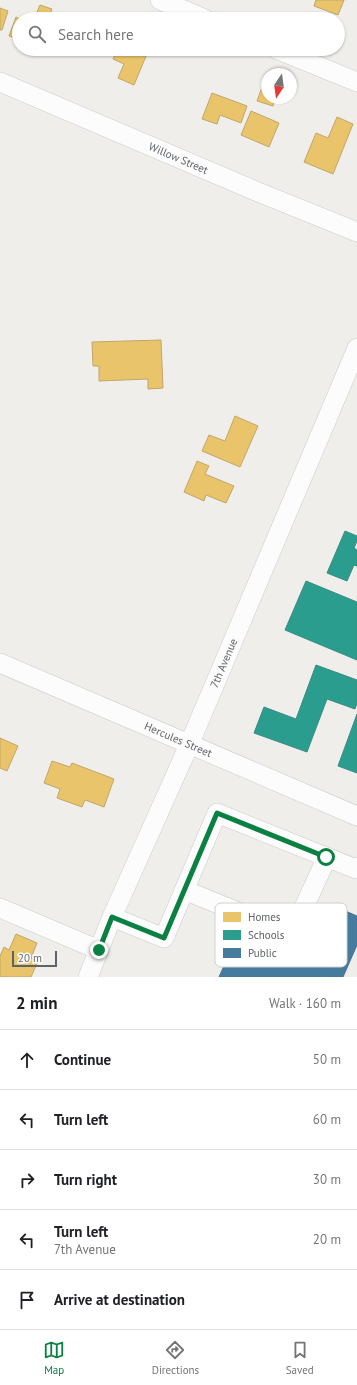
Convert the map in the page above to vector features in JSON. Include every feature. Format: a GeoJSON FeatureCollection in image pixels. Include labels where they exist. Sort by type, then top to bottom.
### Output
{"type":"FeatureCollection","features":[{"type":"Feature","properties":{"kind":"street"},"geometry":{"type":"LineString","coordinates":[[160,0],[188,12]]}},
{"type":"Feature","properties":{"kind":"street"},"geometry":{"type":"LineString","coordinates":[[293,56],[357,82]]}},
{"type":"Feature","properties":{"kind":"street","name":"Willow Street"},"geometry":{"type":"LineString","coordinates":[[0,82],[258,192],[357,232]]}},
{"type":"Feature","properties":{"kind":"street","name":"7th Avenue"},"geometry":{"type":"LineString","coordinates":[[88,977],[112,917],[189,745],[357,348]]}},
{"type":"Feature","properties":{"kind":"street","name":"Hercules Street"},"geometry":{"type":"LineString","coordinates":[[0,663],[357,816]]}},
{"type":"Feature","properties":{"kind":"street"},"geometry":{"type":"LineString","coordinates":[[112,917],[164,938],[217,813],[356,869],[357,867]]}},
{"type":"Feature","properties":{"kind":"street"},"geometry":{"type":"LineString","coordinates":[[306,903],[326,857]]}},
{"type":"Feature","properties":{"kind":"street"},"geometry":{"type":"LineString","coordinates":[[184,890],[216,903]]}},
{"type":"Feature","properties":{"kind":"street"},"geometry":{"type":"LineString","coordinates":[[0,908],[99,950]]}},
{"type":"Feature","properties":{"kind":"building: Homes"},"geometry":{"type":"Polygon","coordinates":[[[316,0],[344,0],[339,12],[330,12],[314,6],[316,0]]]}},
{"type":"Feature","properties":{"kind":"building: Homes"},"geometry":{"type":"Polygon","coordinates":[[[40,5],[52,9],[51,12],[37,12],[40,5]]]}},
{"type":"Feature","properties":{"kind":"building: Homes"},"geometry":{"type":"Polygon","coordinates":[[[0,8],[8,11],[2,30],[0,30],[0,8]]]}},
{"type":"Feature","properties":{"kind":"building: Homes"},"geometry":{"type":"Polygon","coordinates":[[[12,28],[12,37],[9,36],[12,28]]]}},
{"type":"Feature","properties":{"kind":"building: Homes"},"geometry":{"type":"Polygon","coordinates":[[[114,56],[146,56],[134,85],[118,78],[124,64],[113,59],[114,56]]]}},
{"type":"Feature","properties":{"kind":"building: Homes"},"geometry":{"type":"Polygon","coordinates":[[[261,90],[261,102],[257,101],[261,90]]]}},
{"type":"Feature","properties":{"kind":"building: Homes"},"geometry":{"type":"Polygon","coordinates":[[[212,93],[247,106],[241,123],[220,115],[217,124],[202,119],[212,93]]]}},
{"type":"Feature","properties":{"kind":"building: Homes"},"geometry":{"type":"Polygon","coordinates":[[[251,111],[279,123],[269,147],[241,135],[251,111]]]}},
{"type":"Feature","properties":{"kind":"building: Homes"},"geometry":{"type":"Polygon","coordinates":[[[337,117],[353,124],[333,174],[304,162],[316,133],[328,138],[337,117]]]}},
{"type":"Feature","properties":{"kind":"building: Homes"},"geometry":{"type":"Polygon","coordinates":[[[161,340],[163,388],[148,389],[148,379],[99,381],[99,366],[93,366],[92,342],[161,340]]]}},
{"type":"Feature","properties":{"kind":"building: Homes"},"geometry":{"type":"Polygon","coordinates":[[[235,416],[258,426],[240,467],[202,451],[209,435],[225,441],[235,416]]]}},
{"type":"Feature","properties":{"kind":"building: Homes"},"geometry":{"type":"Polygon","coordinates":[[[197,461],[209,466],[205,474],[234,486],[226,503],[206,495],[204,501],[184,492],[197,461]]]}},
{"type":"Feature","properties":{"kind":"building: Homes"},"geometry":{"type":"Polygon","coordinates":[[[0,738],[18,746],[7,771],[0,768],[0,738]]]}},
{"type":"Feature","properties":{"kind":"building: Homes"},"geometry":{"type":"Polygon","coordinates":[[[52,761],[70,767],[72,763],[114,779],[104,807],[85,800],[82,807],[57,798],[60,789],[44,783],[52,761]]]}},
{"type":"Feature","properties":{"kind":"building: Homes"},"geometry":{"type":"Polygon","coordinates":[[[16,934],[37,943],[31,958],[38,961],[31,977],[0,977],[0,956],[4,947],[9,950],[16,934]]]}},
{"type":"Feature","properties":{"kind":"building: Schools"},"geometry":{"type":"Polygon","coordinates":[[[345,531],[357,536],[357,541],[354,548],[357,550],[357,566],[354,565],[347,581],[327,573],[345,531]]]}},
{"type":"Feature","properties":{"kind":"building: Schools"},"geometry":{"type":"Polygon","coordinates":[[[306,581],[357,602],[357,660],[285,630],[306,581]]]}},
{"type":"Feature","properties":{"kind":"building: Schools"},"geometry":{"type":"Polygon","coordinates":[[[316,665],[357,680],[357,703],[355,709],[327,699],[307,752],[254,733],[264,707],[296,719],[316,665]]]}},
{"type":"Feature","properties":{"kind":"building: Schools"},"geometry":{"type":"Polygon","coordinates":[[[357,714],[357,773],[338,766],[357,714]]]}},
{"type":"Feature","properties":{"kind":"building: Public"},"geometry":{"type":"Polygon","coordinates":[[[347,912],[357,916],[357,945],[343,977],[219,977],[223,967],[347,967],[347,912]]]}},
{"type":"Feature","properties":{"kind":"route"},"geometry":{"type":"LineString","coordinates":[[99,950],[112,917],[164,938],[217,813],[326,857]]}}]}
